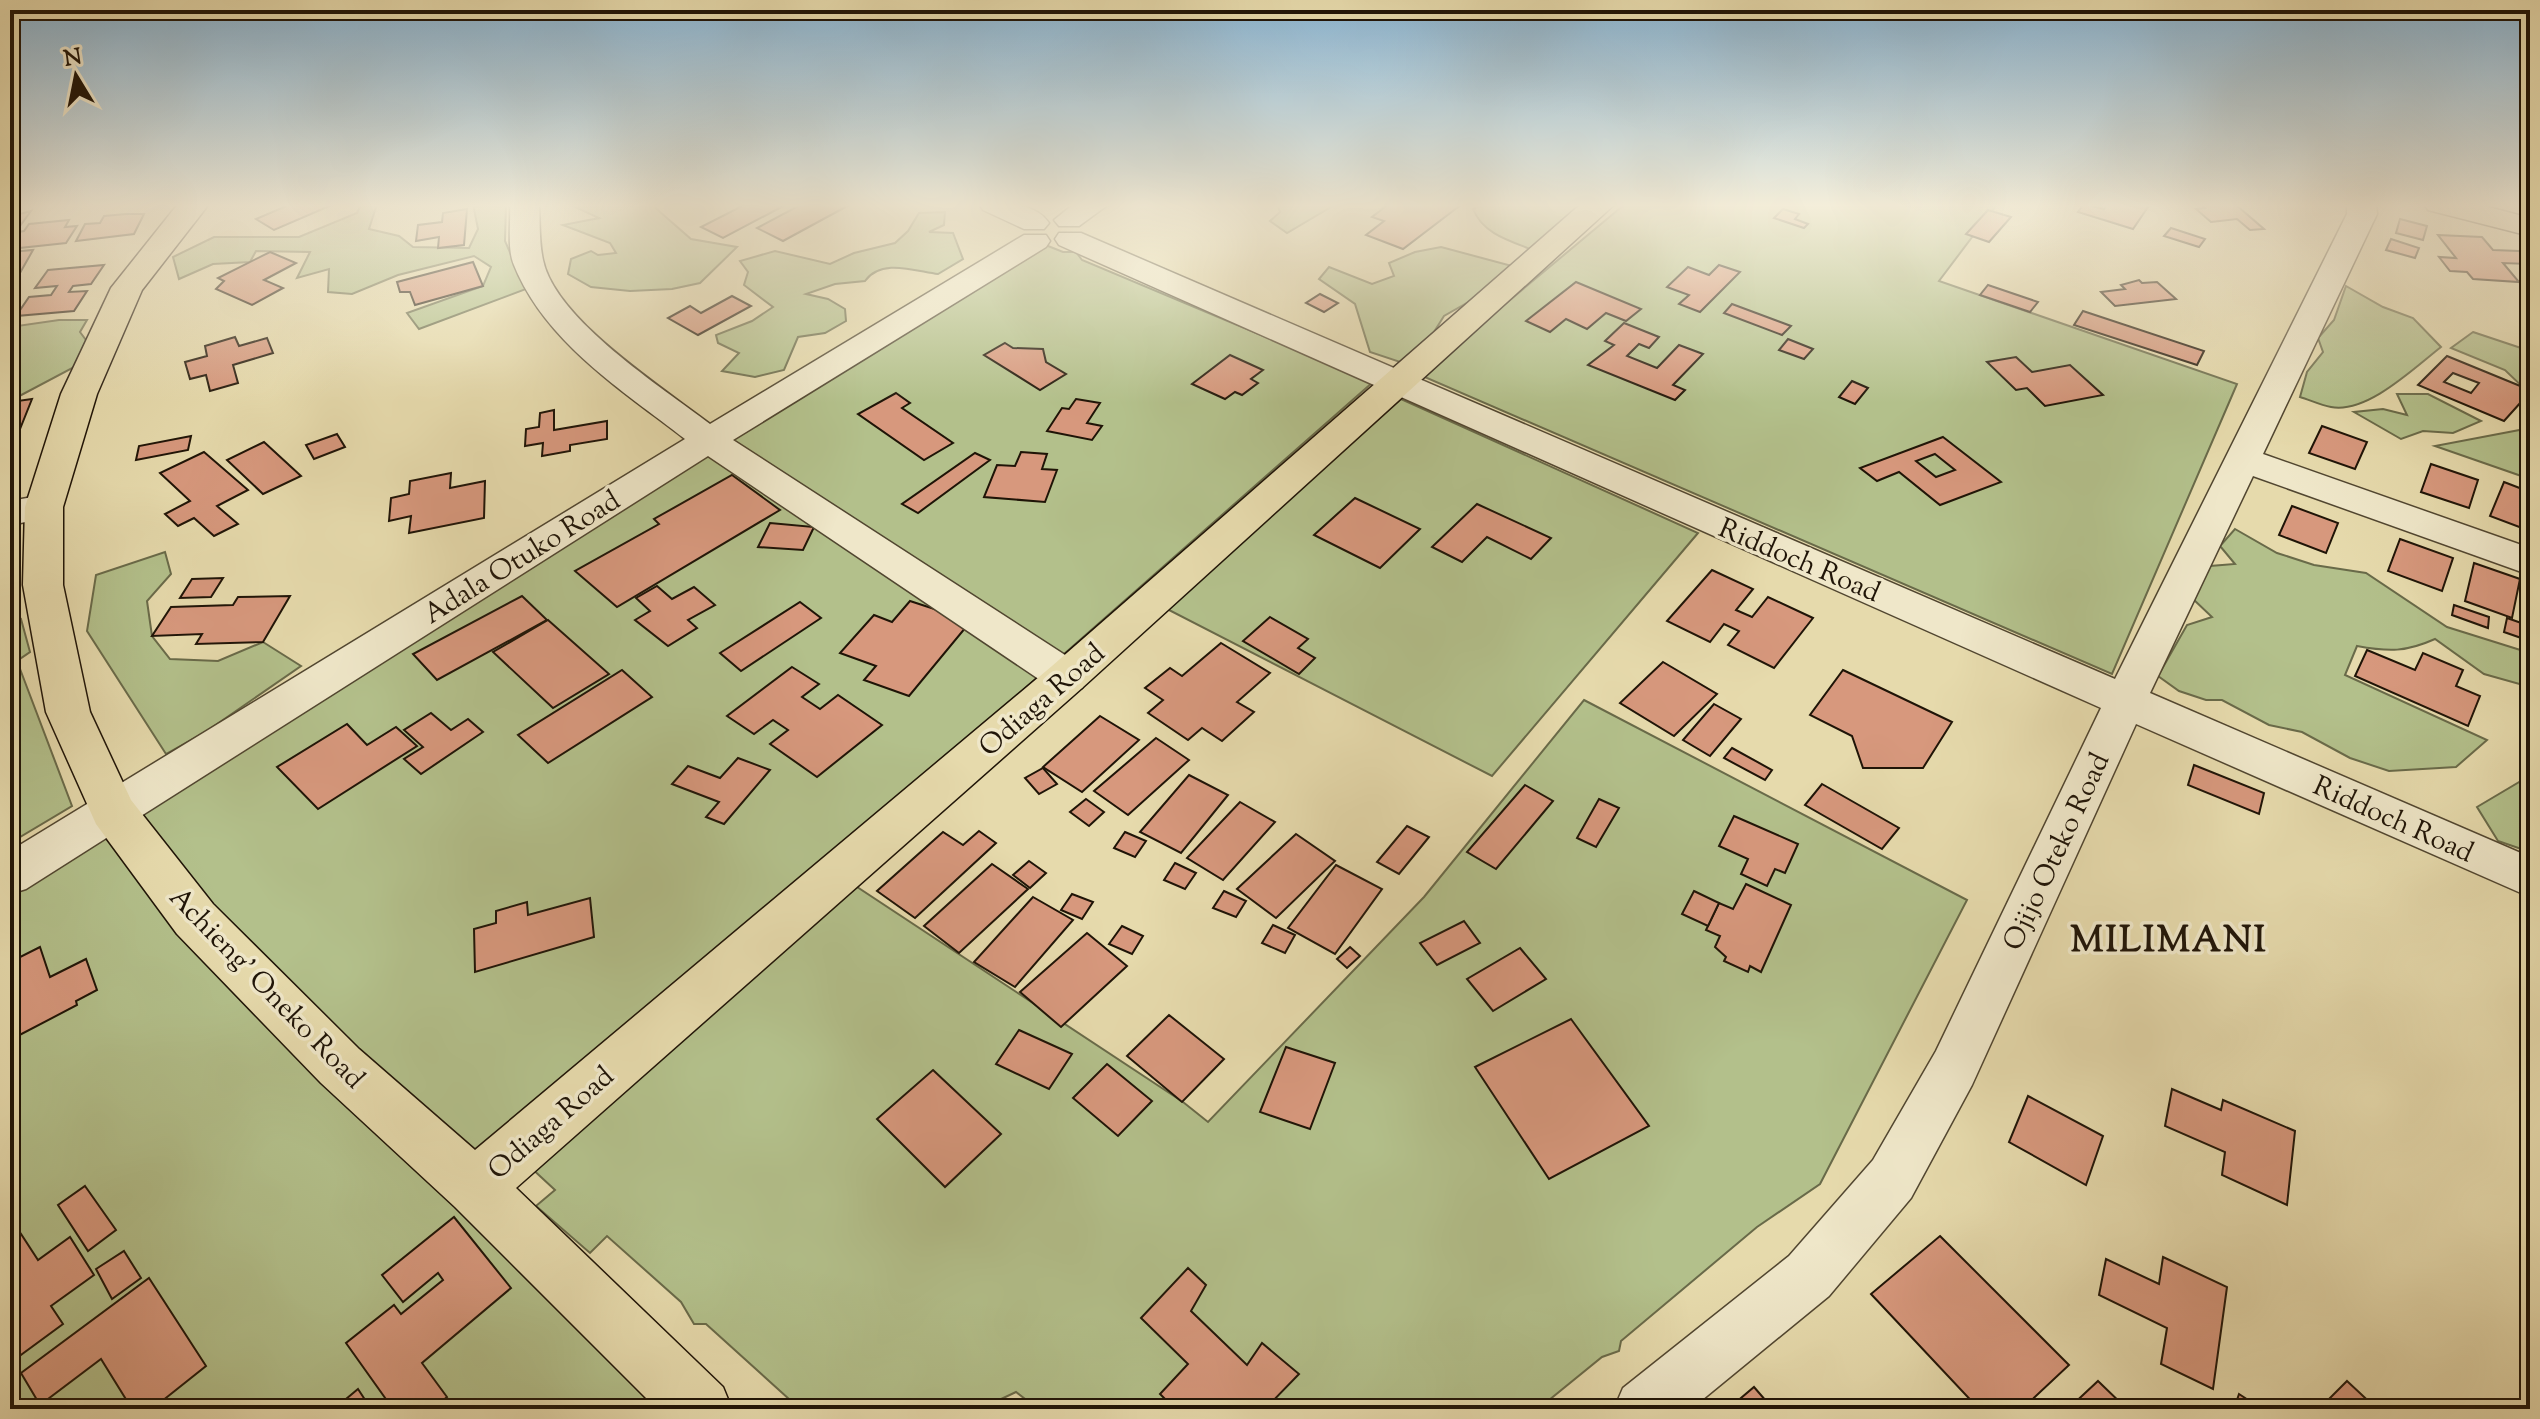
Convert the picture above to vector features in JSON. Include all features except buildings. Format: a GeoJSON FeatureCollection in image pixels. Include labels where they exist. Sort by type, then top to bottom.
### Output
{"type":"FeatureCollection","features":[{"type":"Feature","properties":{"kind":"main road","name":"Achieng' Oneko Road"},"geometry":{"type":"LineString","coordinates":[[141,270],[127,288],[27,510],[68,712],[113,811],[195,919],[340,1066],[475,1187],[701,1409]]}},
{"type":"Feature","properties":{"kind":"main road","name":"Odiaga Road"},"geometry":{"type":"LineString","coordinates":[[475,1187],[1067,677],[1525,270]]}},
{"type":"Feature","properties":{"kind":"street"},"geometry":{"type":"LineString","coordinates":[[532,270],[550,302],[583,342],[708,440],[1067,677]]}},
{"type":"Feature","properties":{"kind":"street","name":"Adala Otuko Road"},"geometry":{"type":"LineString","coordinates":[[10,875],[708,440],[987,270]]}},
{"type":"Feature","properties":{"kind":"street","name":"Riddoch Road"},"geometry":{"type":"LineString","coordinates":[[1140,270],[2530,878]]}},
{"type":"Feature","properties":{"kind":"street","name":"Ojijo Oteko Road"},"geometry":{"type":"LineString","coordinates":[[1644,1409],[1809,1276],[1892,1179],[1954,1068],[2126,699],[2337,270]]}},
{"type":"Feature","properties":{"kind":"street"},"geometry":{"type":"LineString","coordinates":[[2244,460],[2530,562]]}},
{"type":"Feature","properties":{"kind":"green space"},"geometry":{"type":"Polygon","coordinates":[[[177,270],[199,270],[179,279],[177,270]]]}},
{"type":"Feature","properties":{"kind":"green space"},"geometry":{"type":"Polygon","coordinates":[[[301,270],[325,270],[297,278],[301,270]]]}},
{"type":"Feature","properties":{"kind":"green space"},"geometry":{"type":"Polygon","coordinates":[[[329,270],[417,270],[352,294],[328,292],[329,270]]]}},
{"type":"Feature","properties":{"kind":"green space"},"geometry":{"type":"Polygon","coordinates":[[[490,270],[518,270],[526,289],[419,329],[407,313],[483,286],[490,270]]]}},
{"type":"Feature","properties":{"kind":"green space"},"geometry":{"type":"Polygon","coordinates":[[[569,270],[713,270],[700,283],[672,289],[630,291],[591,287],[568,274],[569,270]]]}},
{"type":"Feature","properties":{"kind":"green space"},"geometry":{"type":"Polygon","coordinates":[[[880,270],[865,281],[835,284],[806,294],[828,299],[845,309],[846,321],[825,333],[798,337],[784,370],[755,377],[722,371],[739,353],[718,343],[716,335],[752,321],[773,307],[744,285],[748,272],[880,270]]]}},
{"type":"Feature","properties":{"kind":"green space"},"geometry":{"type":"Polygon","coordinates":[[[916,270],[944,270],[938,274],[916,270]]]}},
{"type":"Feature","properties":{"kind":"green space"},"geometry":{"type":"Polygon","coordinates":[[[999,270],[1106,270],[1373,382],[446,1198],[466,1206],[671,1409],[10,1409],[10,861],[999,270]],[[251,998],[256,1016],[433,1186],[251,998]]]}},
{"type":"Feature","properties":{"kind":"green space"},"geometry":{"type":"Polygon","coordinates":[[[1326,270],[1337,270],[1372,284],[1394,276],[1392,270],[1508,270],[1486,292],[1444,316],[1427,343],[1403,363],[1370,352],[1355,304],[1319,279],[1326,270]]]}},
{"type":"Feature","properties":{"kind":"green space"},"geometry":{"type":"Polygon","coordinates":[[[1546,270],[1947,270],[1939,281],[2237,384],[2112,674],[1420,375],[1546,270]]]}},
{"type":"Feature","properties":{"kind":"green space"},"geometry":{"type":"Polygon","coordinates":[[[2346,286],[2383,307],[2413,318],[2441,347],[2375,397],[2360,404],[2331,407],[2300,397],[2307,372],[2323,352],[2318,338],[2334,320],[2346,286]]]}},
{"type":"Feature","properties":{"kind":"green space"},"geometry":{"type":"Polygon","coordinates":[[[59,320],[87,320],[80,332],[97,355],[10,401],[10,327],[59,320]]]}},
{"type":"Feature","properties":{"kind":"green space"},"geometry":{"type":"Polygon","coordinates":[[[2473,332],[2530,351],[2530,394],[2505,370],[2451,348],[2473,332]]]}},
{"type":"Feature","properties":{"kind":"green space"},"geometry":{"type":"Polygon","coordinates":[[[2397,394],[2428,394],[2481,421],[2453,433],[2423,431],[2401,439],[2354,412],[2383,409],[2407,415],[2397,394]]]}},
{"type":"Feature","properties":{"kind":"green space"},"geometry":{"type":"Polygon","coordinates":[[[1401,399],[1698,533],[1492,776],[1167,609],[1401,399]]]}},
{"type":"Feature","properties":{"kind":"green space"},"geometry":{"type":"Polygon","coordinates":[[[2530,428],[2530,479],[2435,446],[2530,428]]]}},
{"type":"Feature","properties":{"kind":"green space"},"geometry":{"type":"Polygon","coordinates":[[[2235,529],[2277,553],[2314,565],[2366,573],[2447,627],[2530,653],[2530,687],[2484,674],[2435,639],[2397,650],[2357,646],[2345,675],[2487,740],[2456,767],[2389,771],[2350,758],[2302,732],[2269,725],[2222,700],[2206,700],[2179,691],[2158,676],[2187,625],[2212,617],[2192,598],[2210,566],[2235,564],[2220,546],[2235,529]]]}},
{"type":"Feature","properties":{"kind":"green space"},"geometry":{"type":"Polygon","coordinates":[[[165,552],[171,574],[147,601],[152,636],[170,659],[218,661],[263,642],[301,666],[207,731],[166,754],[87,631],[96,575],[165,552]]]}},
{"type":"Feature","properties":{"kind":"green space"},"geometry":{"type":"Polygon","coordinates":[[[21,619],[30,652],[17,661],[72,806],[10,843],[10,622],[21,619]]]}},
{"type":"Feature","properties":{"kind":"green space"},"geometry":{"type":"Polygon","coordinates":[[[1584,700],[1967,900],[1820,1184],[1757,1227],[1621,1341],[1619,1351],[1602,1357],[1538,1409],[1038,1409],[1016,1392],[980,1409],[800,1409],[706,1324],[694,1324],[681,1302],[607,1236],[590,1253],[536,1206],[555,1190],[528,1165],[851,883],[1183,1102],[1208,1122],[1424,897],[1584,700]]]}},
{"type":"Feature","properties":{"kind":"green space"},"geometry":{"type":"Polygon","coordinates":[[[2530,778],[2530,852],[2498,841],[2477,807],[2530,778]]]}},
{"type":"Feature","properties":{"kind":"district","name":"MILIMANI"},"geometry":{"type":"Point","coordinates":[2169,938]}}]}
